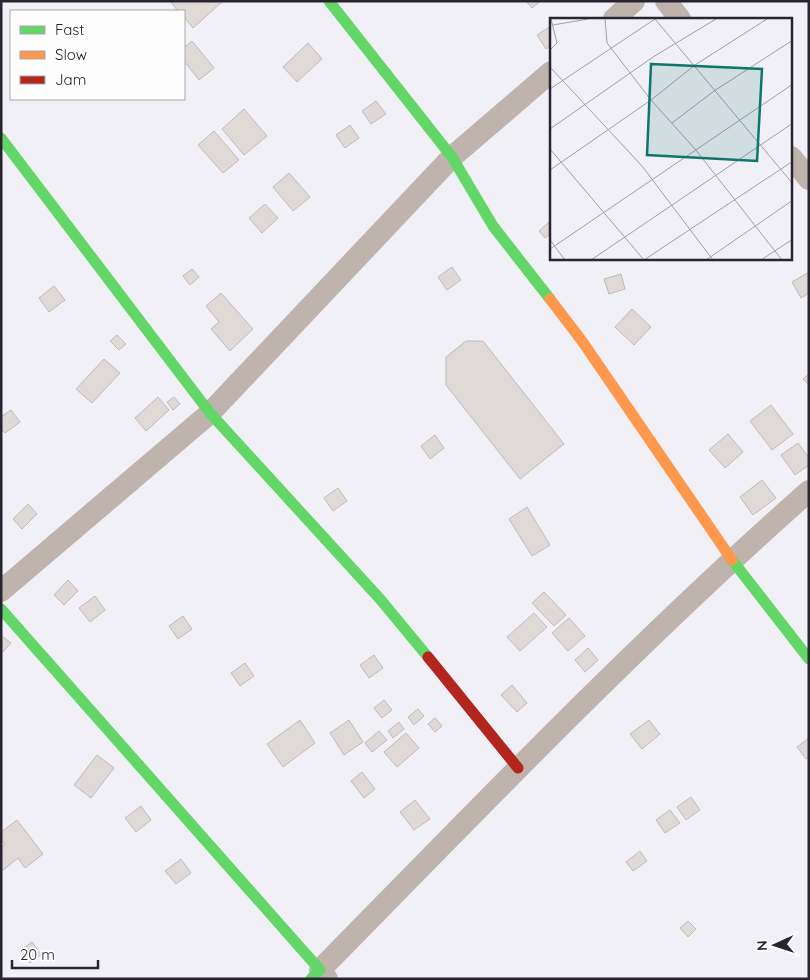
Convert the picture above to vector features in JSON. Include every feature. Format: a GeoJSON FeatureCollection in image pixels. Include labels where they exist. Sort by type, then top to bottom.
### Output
{"type":"FeatureCollection","features":[{"type":"Feature","properties":{"kind":"street"},"geometry":{"type":"LineString","coordinates":[[329,1],[452,157],[492,226],[582,341],[732,558],[809,659]]}},
{"type":"Feature","properties":{"kind":"street"},"geometry":{"type":"LineString","coordinates":[[615,18],[634,1]]}},
{"type":"Feature","properties":{"kind":"street"},"geometry":{"type":"LineString","coordinates":[[666,1],[679,18]]}},
{"type":"Feature","properties":{"kind":"street"},"geometry":{"type":"LineString","coordinates":[[1,591],[210,413],[452,157],[550,73]]}},
{"type":"Feature","properties":{"kind":"street"},"geometry":{"type":"LineString","coordinates":[[1,138],[210,413],[380,599],[518,768]]}},
{"type":"Feature","properties":{"kind":"street"},"geometry":{"type":"LineString","coordinates":[[792,158],[809,179]]}},
{"type":"Feature","properties":{"kind":"street"},"geometry":{"type":"LineString","coordinates":[[1,609],[320,976],[518,768],[732,558],[809,491]]}},
{"type":"Feature","properties":{"kind":"building"},"geometry":{"type":"Polygon","coordinates":[[[170,1],[223,1],[193,28],[185,18],[185,10],[177,10],[170,1]]]}},
{"type":"Feature","properties":{"kind":"building"},"geometry":{"type":"Polygon","coordinates":[[[526,1],[541,1],[532,8],[526,1]]]}},
{"type":"Feature","properties":{"kind":"building"},"geometry":{"type":"Polygon","coordinates":[[[550,27],[550,46],[546,49],[537,35],[550,27]]]}},
{"type":"Feature","properties":{"kind":"building"},"geometry":{"type":"Polygon","coordinates":[[[192,41],[214,68],[199,80],[185,62],[185,47],[192,41]]]}},
{"type":"Feature","properties":{"kind":"building"},"geometry":{"type":"Polygon","coordinates":[[[308,43],[322,59],[297,82],[283,67],[308,43]]]}},
{"type":"Feature","properties":{"kind":"building"},"geometry":{"type":"Polygon","coordinates":[[[376,101],[386,114],[371,124],[362,111],[376,101]]]}},
{"type":"Feature","properties":{"kind":"building"},"geometry":{"type":"Polygon","coordinates":[[[244,109],[267,136],[244,155],[222,129],[244,109]]]}},
{"type":"Feature","properties":{"kind":"building"},"geometry":{"type":"Polygon","coordinates":[[[350,125],[359,138],[345,148],[336,135],[350,125]]]}},
{"type":"Feature","properties":{"kind":"building"},"geometry":{"type":"Polygon","coordinates":[[[214,131],[239,160],[223,173],[198,145],[214,131]]]}},
{"type":"Feature","properties":{"kind":"building"},"geometry":{"type":"Polygon","coordinates":[[[289,173],[310,197],[293,211],[273,187],[289,173]]]}},
{"type":"Feature","properties":{"kind":"building"},"geometry":{"type":"Polygon","coordinates":[[[265,204],[278,218],[262,233],[249,218],[265,204]]]}},
{"type":"Feature","properties":{"kind":"building"},"geometry":{"type":"Polygon","coordinates":[[[549,222],[550,234],[545,238],[539,231],[549,222]]]}},
{"type":"Feature","properties":{"kind":"building"},"geometry":{"type":"Polygon","coordinates":[[[452,267],[461,280],[447,290],[438,277],[452,267]]]}},
{"type":"Feature","properties":{"kind":"building"},"geometry":{"type":"Polygon","coordinates":[[[192,269],[199,277],[190,285],[183,276],[192,269]]]}},
{"type":"Feature","properties":{"kind":"building"},"geometry":{"type":"Polygon","coordinates":[[[809,272],[809,293],[801,298],[792,282],[809,272]]]}},
{"type":"Feature","properties":{"kind":"building"},"geometry":{"type":"Polygon","coordinates":[[[621,274],[625,289],[609,294],[604,279],[621,274]]]}},
{"type":"Feature","properties":{"kind":"building"},"geometry":{"type":"Polygon","coordinates":[[[54,286],[65,300],[49,312],[39,298],[54,286]]]}},
{"type":"Feature","properties":{"kind":"building"},"geometry":{"type":"Polygon","coordinates":[[[221,293],[253,329],[230,351],[211,329],[219,322],[206,306],[221,293]]]}},
{"type":"Feature","properties":{"kind":"building"},"geometry":{"type":"Polygon","coordinates":[[[632,309],[651,327],[634,345],[615,327],[632,309]]]}},
{"type":"Feature","properties":{"kind":"building"},"geometry":{"type":"Polygon","coordinates":[[[117,335],[126,344],[119,350],[110,341],[117,335]]]}},
{"type":"Feature","properties":{"kind":"building"},"geometry":{"type":"Polygon","coordinates":[[[466,341],[483,341],[564,444],[520,479],[446,385],[446,357],[466,341]]]}},
{"type":"Feature","properties":{"kind":"building"},"geometry":{"type":"Polygon","coordinates":[[[104,359],[120,373],[92,403],[76,389],[104,359]]]}},
{"type":"Feature","properties":{"kind":"building"},"geometry":{"type":"Polygon","coordinates":[[[809,374],[809,385],[803,379],[809,374]]]}},
{"type":"Feature","properties":{"kind":"building"},"geometry":{"type":"Polygon","coordinates":[[[158,397],[169,410],[146,431],[135,418],[158,397]]]}},
{"type":"Feature","properties":{"kind":"building"},"geometry":{"type":"Polygon","coordinates":[[[174,397],[180,404],[173,410],[167,402],[174,397]]]}},
{"type":"Feature","properties":{"kind":"building"},"geometry":{"type":"Polygon","coordinates":[[[771,405],[793,434],[772,450],[750,421],[771,405]]]}},
{"type":"Feature","properties":{"kind":"building"},"geometry":{"type":"Polygon","coordinates":[[[11,410],[20,422],[5,433],[1,429],[1,417],[11,410]]]}},
{"type":"Feature","properties":{"kind":"building"},"geometry":{"type":"Polygon","coordinates":[[[728,434],[743,452],[725,468],[709,450],[728,434]]]}},
{"type":"Feature","properties":{"kind":"building"},"geometry":{"type":"Polygon","coordinates":[[[435,435],[444,448],[430,459],[421,446],[435,435]]]}},
{"type":"Feature","properties":{"kind":"building"},"geometry":{"type":"Polygon","coordinates":[[[798,443],[809,458],[809,465],[795,475],[781,455],[798,443]]]}},
{"type":"Feature","properties":{"kind":"building"},"geometry":{"type":"Polygon","coordinates":[[[762,480],[776,498],[753,515],[740,497],[762,480]]]}},
{"type":"Feature","properties":{"kind":"building"},"geometry":{"type":"Polygon","coordinates":[[[338,488],[347,501],[333,511],[324,498],[338,488]]]}},
{"type":"Feature","properties":{"kind":"building"},"geometry":{"type":"Polygon","coordinates":[[[28,504],[37,514],[22,529],[13,519],[28,504]]]}},
{"type":"Feature","properties":{"kind":"building"},"geometry":{"type":"Polygon","coordinates":[[[527,507],[550,545],[532,556],[509,519],[527,507]]]}},
{"type":"Feature","properties":{"kind":"building"},"geometry":{"type":"Polygon","coordinates":[[[68,580],[78,591],[64,605],[54,595],[68,580]]]}},
{"type":"Feature","properties":{"kind":"building"},"geometry":{"type":"Polygon","coordinates":[[[544,592],[566,615],[554,626],[532,603],[544,592]]]}},
{"type":"Feature","properties":{"kind":"building"},"geometry":{"type":"Polygon","coordinates":[[[95,596],[105,610],[90,622],[79,608],[95,596]]]}},
{"type":"Feature","properties":{"kind":"building"},"geometry":{"type":"Polygon","coordinates":[[[534,613],[547,627],[520,651],[507,637],[534,613]]]}},
{"type":"Feature","properties":{"kind":"building"},"geometry":{"type":"Polygon","coordinates":[[[183,616],[192,629],[178,639],[169,626],[183,616]]]}},
{"type":"Feature","properties":{"kind":"building"},"geometry":{"type":"Polygon","coordinates":[[[569,618],[585,636],[568,651],[552,633],[569,618]]]}},
{"type":"Feature","properties":{"kind":"building"},"geometry":{"type":"Polygon","coordinates":[[[1,635],[11,643],[3,652],[1,651],[1,635]]]}},
{"type":"Feature","properties":{"kind":"building"},"geometry":{"type":"Polygon","coordinates":[[[588,648],[598,660],[585,672],[575,660],[588,648]]]}},
{"type":"Feature","properties":{"kind":"building"},"geometry":{"type":"Polygon","coordinates":[[[374,655],[383,668],[369,678],[360,665],[374,655]]]}},
{"type":"Feature","properties":{"kind":"building"},"geometry":{"type":"Polygon","coordinates":[[[245,663],[254,676],[240,686],[231,673],[245,663]]]}},
{"type":"Feature","properties":{"kind":"building"},"geometry":{"type":"Polygon","coordinates":[[[512,685],[527,703],[517,712],[501,695],[512,685]]]}},
{"type":"Feature","properties":{"kind":"building"},"geometry":{"type":"Polygon","coordinates":[[[384,700],[392,710],[382,718],[374,708],[384,700]]]}},
{"type":"Feature","properties":{"kind":"building"},"geometry":{"type":"Polygon","coordinates":[[[418,709],[424,716],[414,725],[408,717],[418,709]]]}},
{"type":"Feature","properties":{"kind":"building"},"geometry":{"type":"Polygon","coordinates":[[[435,718],[442,726],[435,732],[428,724],[435,718]]]}},
{"type":"Feature","properties":{"kind":"building"},"geometry":{"type":"Polygon","coordinates":[[[300,720],[315,743],[283,767],[267,744],[300,720]]]}},
{"type":"Feature","properties":{"kind":"building"},"geometry":{"type":"Polygon","coordinates":[[[349,720],[363,742],[344,755],[330,733],[349,720]]]}},
{"type":"Feature","properties":{"kind":"building"},"geometry":{"type":"Polygon","coordinates":[[[649,720],[660,734],[642,749],[630,734],[649,720]]]}},
{"type":"Feature","properties":{"kind":"building"},"geometry":{"type":"Polygon","coordinates":[[[399,722],[404,729],[393,738],[388,731],[399,722]]]}},
{"type":"Feature","properties":{"kind":"building"},"geometry":{"type":"Polygon","coordinates":[[[379,731],[387,740],[372,752],[365,743],[379,731]]]}},
{"type":"Feature","properties":{"kind":"building"},"geometry":{"type":"Polygon","coordinates":[[[406,733],[419,748],[397,767],[384,752],[406,733]]]}},
{"type":"Feature","properties":{"kind":"building"},"geometry":{"type":"Polygon","coordinates":[[[809,738],[809,757],[806,759],[797,747],[809,738]]]}},
{"type":"Feature","properties":{"kind":"building"},"geometry":{"type":"Polygon","coordinates":[[[97,755],[114,768],[91,798],[74,785],[97,755]]]}},
{"type":"Feature","properties":{"kind":"building"},"geometry":{"type":"Polygon","coordinates":[[[362,772],[375,789],[364,798],[351,781],[362,772]]]}},
{"type":"Feature","properties":{"kind":"building"},"geometry":{"type":"Polygon","coordinates":[[[691,797],[700,810],[686,820],[677,807],[691,797]]]}},
{"type":"Feature","properties":{"kind":"building"},"geometry":{"type":"Polygon","coordinates":[[[415,800],[430,819],[414,830],[400,812],[415,800]]]}},
{"type":"Feature","properties":{"kind":"building"},"geometry":{"type":"Polygon","coordinates":[[[141,806],[151,820],[136,832],[125,818],[141,806]]]}},
{"type":"Feature","properties":{"kind":"building"},"geometry":{"type":"Polygon","coordinates":[[[670,810],[680,823],[665,833],[656,820],[670,810]]]}},
{"type":"Feature","properties":{"kind":"building"},"geometry":{"type":"Polygon","coordinates":[[[17,820],[43,854],[25,868],[18,858],[2,871],[1,847],[5,844],[1,840],[1,832],[17,820]]]}},
{"type":"Feature","properties":{"kind":"building"},"geometry":{"type":"Polygon","coordinates":[[[640,851],[647,861],[633,871],[626,862],[640,851]]]}},
{"type":"Feature","properties":{"kind":"building"},"geometry":{"type":"Polygon","coordinates":[[[181,859],[191,873],[176,884],[165,871],[181,859]]]}},
{"type":"Feature","properties":{"kind":"building"},"geometry":{"type":"Polygon","coordinates":[[[688,921],[696,929],[688,937],[680,928],[688,921]]]}},
{"type":"Feature","properties":{"kind":"building"},"geometry":{"type":"Polygon","coordinates":[[[32,942],[41,955],[30,963],[21,950],[32,942]]]}},
{"type":"Feature","properties":{"kind":"traffic: fast"},"geometry":{"type":"LineString","coordinates":[[329,1],[452,157],[493,226],[550,299]]}},
{"type":"Feature","properties":{"kind":"traffic: fast"},"geometry":{"type":"LineString","coordinates":[[1,138],[210,413],[380,599],[428,657]]}},
{"type":"Feature","properties":{"kind":"traffic: fast"},"geometry":{"type":"LineString","coordinates":[[732,560],[809,659]]}},
{"type":"Feature","properties":{"kind":"traffic: fast"},"geometry":{"type":"LineString","coordinates":[[1,609],[320,970],[311,979]]}},
{"type":"Feature","properties":{"kind":"traffic: slow"},"geometry":{"type":"LineString","coordinates":[[550,299],[582,341],[732,560]]}},
{"type":"Feature","properties":{"kind":"traffic: jam"},"geometry":{"type":"LineString","coordinates":[[428,657],[518,768]]}}]}
